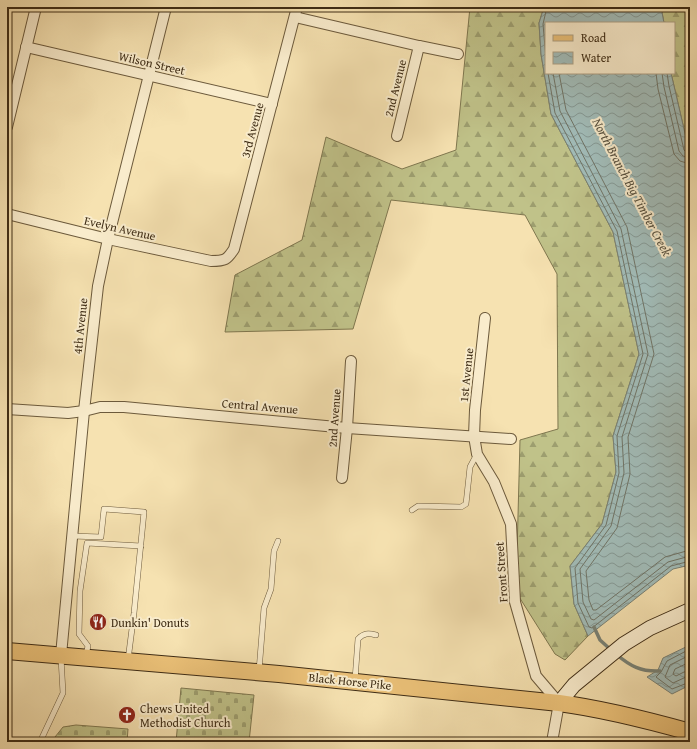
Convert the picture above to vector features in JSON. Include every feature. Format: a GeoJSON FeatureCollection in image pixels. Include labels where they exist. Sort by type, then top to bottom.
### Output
{"type":"FeatureCollection","features":[{"type":"Feature","properties":{"kind":"main road"},"geometry":{"type":"LineString","coordinates":[[559,703],[574,685],[624,644],[650,628],[690,610]]}},
{"type":"Feature","properties":{"kind":"main road","name":"Black Horse Pike"},"geometry":{"type":"LineString","coordinates":[[7,651],[259,672],[559,703],[583,706],[690,732]]}},
{"type":"Feature","properties":{"kind":"street"},"geometry":{"type":"LineString","coordinates":[[7,127],[36,7]]}},
{"type":"Feature","properties":{"kind":"street","name":"4th Avenue"},"geometry":{"type":"LineString","coordinates":[[61,655],[84,411],[98,286],[108,239],[166,7]]}},
{"type":"Feature","properties":{"kind":"street"},"geometry":{"type":"LineString","coordinates":[[296,12],[419,46],[458,54]]}},
{"type":"Feature","properties":{"kind":"street","name":"3rd Avenue"},"geometry":{"type":"LineString","coordinates":[[228,258],[234,249],[296,12]]}},
{"type":"Feature","properties":{"kind":"street","name":"2nd Avenue"},"geometry":{"type":"LineString","coordinates":[[397,136],[419,46]]}},
{"type":"Feature","properties":{"kind":"street","name":"Wilson Street"},"geometry":{"type":"LineString","coordinates":[[26,47],[272,104]]}},
{"type":"Feature","properties":{"kind":"street","name":"Evelyn Avenue"},"geometry":{"type":"LineString","coordinates":[[7,214],[108,239],[211,261],[222,261],[228,258]]}},
{"type":"Feature","properties":{"kind":"street","name":"1st Avenue"},"geometry":{"type":"LineString","coordinates":[[474,436],[475,410],[485,318]]}},
{"type":"Feature","properties":{"kind":"street","name":"2nd Avenue"},"geometry":{"type":"LineString","coordinates":[[342,478],[351,361]]}},
{"type":"Feature","properties":{"kind":"street","name":"Central Avenue"},"geometry":{"type":"LineString","coordinates":[[7,409],[68,413],[100,407],[124,407],[347,428],[511,439]]}},
{"type":"Feature","properties":{"kind":"street","name":"Front Street"},"geometry":{"type":"LineString","coordinates":[[474,436],[477,454],[494,482],[511,524],[515,602],[536,676],[559,703]]}},
{"type":"Feature","properties":{"kind":"street"},"geometry":{"type":"LineString","coordinates":[[552,742],[559,703]]}},
{"type":"Feature","properties":{"kind":"lane"},"geometry":{"type":"LineString","coordinates":[[412,510],[418,506],[462,507],[466,504],[470,467],[477,454]]}},
{"type":"Feature","properties":{"kind":"lane"},"geometry":{"type":"LineString","coordinates":[[100,540],[104,509],[144,512],[128,661]]}},
{"type":"Feature","properties":{"kind":"lane"},"geometry":{"type":"LineString","coordinates":[[72,536],[141,546]]}},
{"type":"Feature","properties":{"kind":"lane"},"geometry":{"type":"LineString","coordinates":[[86,657],[88,646],[79,634],[80,591],[87,543],[100,540]]}},
{"type":"Feature","properties":{"kind":"lane"},"geometry":{"type":"LineString","coordinates":[[259,672],[264,608],[272,589],[274,551],[278,541]]}},
{"type":"Feature","properties":{"kind":"lane"},"geometry":{"type":"LineString","coordinates":[[355,682],[358,639],[364,634],[370,633],[376,635]]}},
{"type":"Feature","properties":{"kind":"lane"},"geometry":{"type":"LineString","coordinates":[[7,740],[39,742],[62,693],[61,655]]}},
{"type":"Feature","properties":{"kind":"green space"},"geometry":{"type":"Polygon","coordinates":[[[470,7],[544,7],[539,23],[541,54],[551,114],[613,232],[639,354],[613,436],[616,472],[602,524],[570,566],[574,604],[588,636],[565,660],[555,654],[516,592],[520,440],[558,429],[557,274],[525,215],[391,200],[353,329],[225,332],[235,275],[302,240],[326,137],[402,169],[456,150],[470,7]]]}},
{"type":"Feature","properties":{"kind":"green space"},"geometry":{"type":"Polygon","coordinates":[[[661,7],[690,7],[690,155],[671,74],[675,74],[675,22],[664,22],[661,7]]]}},
{"type":"Feature","properties":{"kind":"green space"},"geometry":{"type":"Polygon","coordinates":[[[181,688],[254,695],[249,742],[176,742],[181,688]]]}},
{"type":"Feature","properties":{"kind":"green space"},"geometry":{"type":"Polygon","coordinates":[[[76,725],[128,729],[127,742],[54,742],[55,737],[63,727],[76,725]]]}},
{"type":"Feature","properties":{"kind":"water"},"geometry":{"type":"Polygon","coordinates":[[[544,7],[661,7],[664,22],[545,22],[545,74],[671,74],[690,155],[690,565],[673,569],[588,636],[574,604],[570,566],[602,524],[616,472],[613,436],[639,354],[613,232],[551,114],[541,54],[539,23],[544,7]]]}},
{"type":"Feature","properties":{"kind":"water"},"geometry":{"type":"Polygon","coordinates":[[[690,645],[690,685],[672,694],[647,677],[658,670],[663,658],[690,645]]]}},
{"type":"Feature","properties":{"kind":"waterway","name":"North Branch Big Timber Creek"},"geometry":{"type":"LineString","coordinates":[[594,627],[600,640],[611,650]]}},
{"type":"Feature","properties":{"kind":"waterway","name":"North Branch Big Timber Creek"},"geometry":{"type":"LineString","coordinates":[[616,654],[626,662],[641,669],[660,671]]}},
{"type":"Feature","properties":{"kind":"place","name":"Dunkin' Donuts"},"geometry":{"type":"Point","coordinates":[98,622]}},
{"type":"Feature","properties":{"kind":"place","name":"Chews United Methodist Church"},"geometry":{"type":"Point","coordinates":[127,715]}}]}
